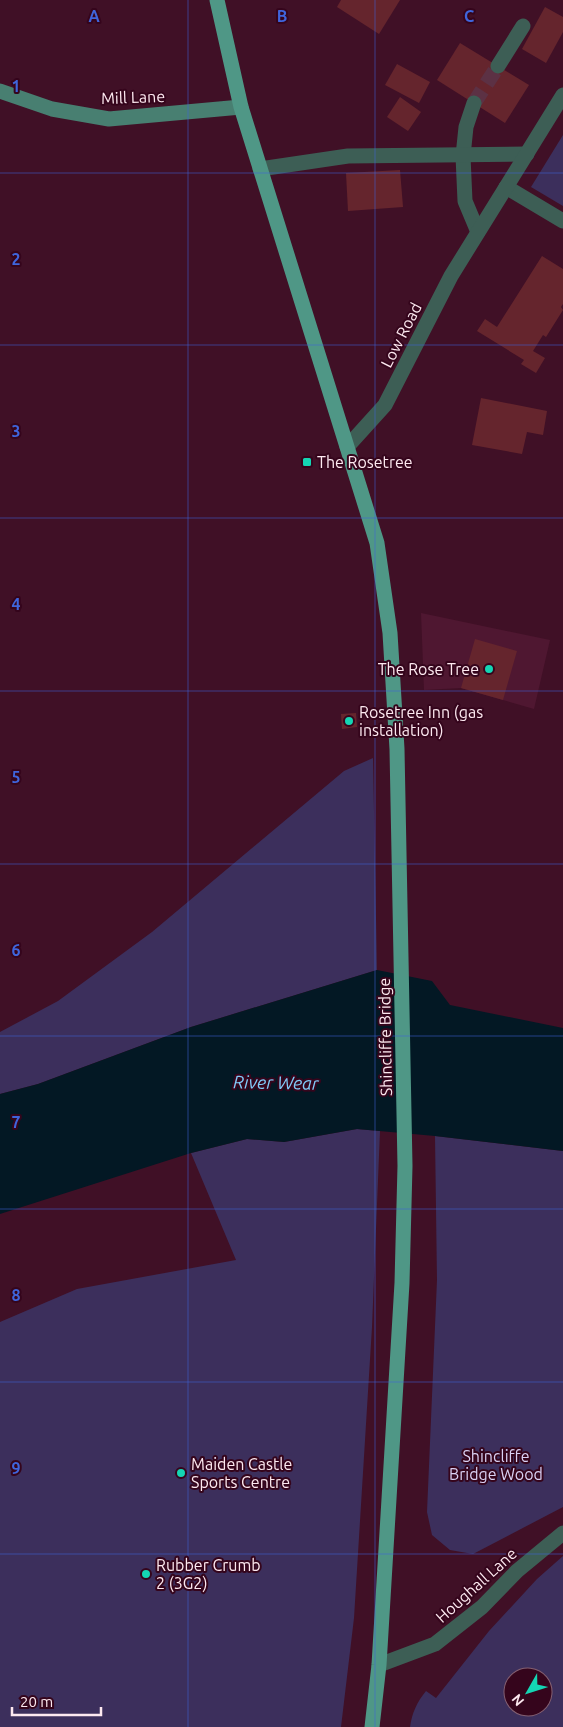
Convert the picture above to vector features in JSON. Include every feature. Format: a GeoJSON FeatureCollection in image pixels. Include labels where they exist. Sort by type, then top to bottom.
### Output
{"type":"FeatureCollection","features":[{"type":"Feature","properties":{"kind":"main road","name":"Shincliffe Bridge"},"geometry":{"type":"LineString","coordinates":[[217,0],[241,107],[376,544],[390,633],[397,750],[405,1166],[402,1283],[379,1665],[372,1727]]}},
{"type":"Feature","properties":{"kind":"main road","name":"Mill Lane"},"geometry":{"type":"LineString","coordinates":[[0,91],[52,110],[109,119],[241,107]]}},
{"type":"Feature","properties":{"kind":"street"},"geometry":{"type":"LineString","coordinates":[[498,66],[523,26]]}},
{"type":"Feature","properties":{"kind":"street","name":"Low Road"},"geometry":{"type":"LineString","coordinates":[[347,447],[385,405],[450,276],[528,154],[563,95]]}},
{"type":"Feature","properties":{"kind":"street"},"geometry":{"type":"LineString","coordinates":[[474,103],[466,127],[463,156],[465,201],[478,232]]}},
{"type":"Feature","properties":{"kind":"street"},"geometry":{"type":"LineString","coordinates":[[260,169],[348,156],[528,154]]}},
{"type":"Feature","properties":{"kind":"street"},"geometry":{"type":"LineString","coordinates":[[506,187],[563,222]]}},
{"type":"Feature","properties":{"kind":"street","name":"Houghall Lane"},"geometry":{"type":"LineString","coordinates":[[379,1665],[435,1644],[482,1607],[517,1572],[563,1533]]}},
{"type":"Feature","properties":{"kind":"shaded area"},"geometry":{"type":"Polygon","coordinates":[[[421,613],[550,640],[534,709],[461,688],[424,690],[421,613]]]}},
{"type":"Feature","properties":{"kind":"green space"},"geometry":{"type":"Polygon","coordinates":[[[563,135],[563,206],[531,187],[563,135]]]}},
{"type":"Feature","properties":{"kind":"green space"},"geometry":{"type":"Polygon","coordinates":[[[373,758],[377,970],[191,1027],[38,1084],[0,1094],[0,1032],[58,1001],[152,932],[344,771],[373,758]]]}},
{"type":"Feature","properties":{"kind":"green space","name":"Maiden Castle Sports Centre"},"geometry":{"type":"Polygon","coordinates":[[[357,1129],[380,1131],[372,1327],[354,1618],[341,1727],[0,1727],[0,1322],[77,1289],[236,1260],[191,1153],[247,1139],[284,1142],[357,1129]]]}},
{"type":"Feature","properties":{"kind":"green space","name":"Shincliffe Bridge Wood"},"geometry":{"type":"Polygon","coordinates":[[[435,1136],[563,1151],[563,1507],[473,1554],[450,1550],[432,1535],[427,1512],[437,1280],[435,1136]]]}},
{"type":"Feature","properties":{"kind":"green space"},"geometry":{"type":"Polygon","coordinates":[[[563,1556],[563,1727],[410,1727],[415,1708],[426,1691],[436,1698],[489,1631],[537,1579],[563,1556]]]}},
{"type":"Feature","properties":{"kind":"water","name":"River Wear"},"geometry":{"type":"Polygon","coordinates":[[[377,970],[432,981],[450,1005],[563,1028],[563,1151],[357,1129],[284,1142],[247,1139],[191,1153],[0,1214],[0,1094],[38,1084],[191,1027],[377,970]]]}},
{"type":"Feature","properties":{"kind":"building"},"geometry":{"type":"Polygon","coordinates":[[[341,0],[400,0],[379,34],[337,7],[341,0]]]}},
{"type":"Feature","properties":{"kind":"building"},"geometry":{"type":"Polygon","coordinates":[[[545,7],[563,17],[563,32],[546,63],[522,49],[545,7]]]}},
{"type":"Feature","properties":{"kind":"building"},"geometry":{"type":"Polygon","coordinates":[[[460,43],[529,85],[505,123],[437,80],[460,43]]]}},
{"type":"Feature","properties":{"kind":"building"},"geometry":{"type":"Polygon","coordinates":[[[397,64],[430,82],[419,103],[385,85],[397,64]]]}},
{"type":"Feature","properties":{"kind":"building"},"geometry":{"type":"Polygon","coordinates":[[[400,97],[421,112],[408,131],[387,117],[400,97]]]}},
{"type":"Feature","properties":{"kind":"building"},"geometry":{"type":"Polygon","coordinates":[[[400,170],[403,207],[348,211],[346,173],[400,170]]]}},
{"type":"Feature","properties":{"kind":"building"},"geometry":{"type":"Polygon","coordinates":[[[542,256],[563,269],[563,304],[561,307],[563,310],[546,337],[543,335],[533,351],[545,358],[536,373],[521,364],[524,360],[477,331],[485,319],[497,327],[542,256]]]}},
{"type":"Feature","properties":{"kind":"building"},"geometry":{"type":"Polygon","coordinates":[[[481,398],[547,411],[543,435],[527,432],[522,454],[472,445],[481,398]]]}},
{"type":"Feature","properties":{"kind":"building","name":"The Rose Tree"},"geometry":{"type":"Polygon","coordinates":[[[475,639],[517,651],[503,700],[461,688],[475,639]]]}},
{"type":"Feature","properties":{"kind":"building","name":"Rosetree Inn (gas installation)"},"geometry":{"type":"Polygon","coordinates":[[[356,713],[357,727],[342,729],[341,714],[356,713]]]}},
{"type":"Feature","properties":{"kind":"tunnel"},"geometry":{"type":"LineString","coordinates":[[474,103],[498,66]]}},
{"type":"Feature","properties":{"kind":"place","name":"The Rosetree"},"geometry":{"type":"Point","coordinates":[307,462]}},
{"type":"Feature","properties":{"kind":"place","name":"The Rose Tree"},"geometry":{"type":"Point","coordinates":[489,669]}},
{"type":"Feature","properties":{"kind":"place","name":"Rosetree Inn (gas installation)"},"geometry":{"type":"Point","coordinates":[349,721]}},
{"type":"Feature","properties":{"kind":"place","name":"Maiden Castle Sports Centre"},"geometry":{"type":"Point","coordinates":[181,1473]}},
{"type":"Feature","properties":{"kind":"place","name":"Rubber Crumb 2 (3G2)"},"geometry":{"type":"Point","coordinates":[146,1574]}}]}
